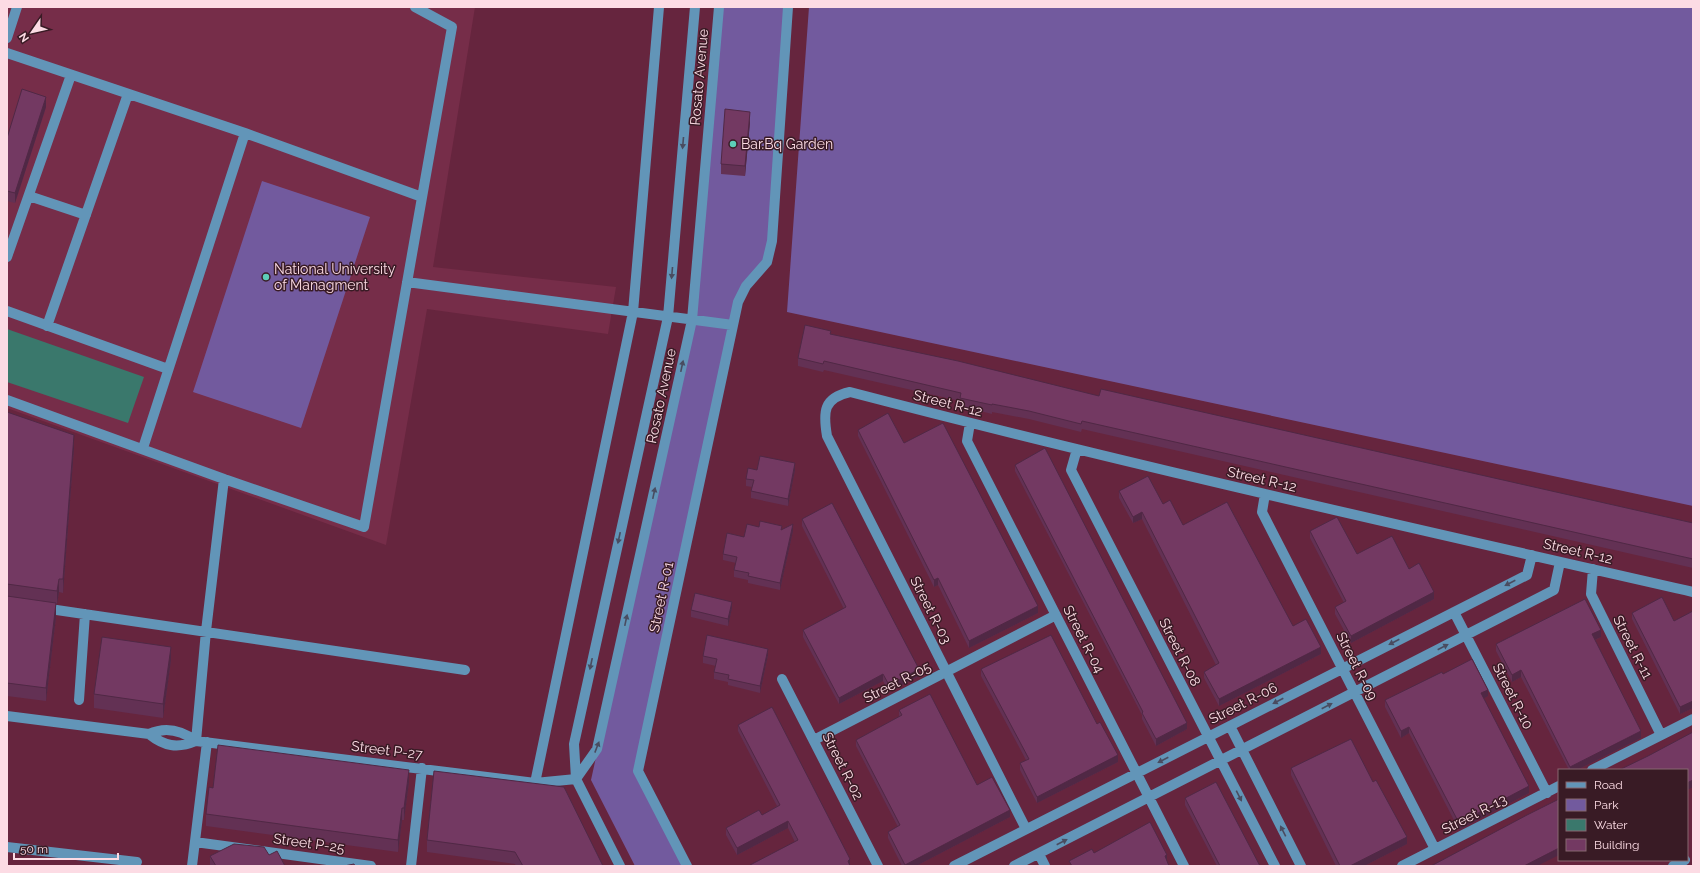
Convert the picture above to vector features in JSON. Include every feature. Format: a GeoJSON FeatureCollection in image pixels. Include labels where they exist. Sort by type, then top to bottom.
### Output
{"type":"FeatureCollection","features":[{"type":"Feature","properties":{"kind":"street"},"geometry":{"type":"LineString","coordinates":[[7,38],[18,7]]}},
{"type":"Feature","properties":{"kind":"street"},"geometry":{"type":"LineString","coordinates":[[7,400],[143,448],[224,479],[364,527],[452,27],[415,7]]}},
{"type":"Feature","properties":{"kind":"street"},"geometry":{"type":"LineString","coordinates":[[535,783],[633,312],[659,7]]}},
{"type":"Feature","properties":{"kind":"street","name":"Rosato Avenue"},"geometry":{"type":"LineString","coordinates":[[620,866],[576,779],[574,744],[668,317],[695,7]]}},
{"type":"Feature","properties":{"kind":"street","name":"Rosato Avenue"},"geometry":{"type":"LineString","coordinates":[[576,779],[597,749],[692,320],[719,7]]}},
{"type":"Feature","properties":{"kind":"street","name":"Street R-01"},"geometry":{"type":"LineString","coordinates":[[687,866],[638,772],[738,302],[746,286],[767,262],[772,241],[788,7]]}},
{"type":"Feature","properties":{"kind":"street"},"geometry":{"type":"LineString","coordinates":[[7,53],[245,134],[422,197]]}},
{"type":"Feature","properties":{"kind":"street"},"geometry":{"type":"LineString","coordinates":[[7,257],[71,74]]}},
{"type":"Feature","properties":{"kind":"street"},"geometry":{"type":"LineString","coordinates":[[47,326],[128,94]]}},
{"type":"Feature","properties":{"kind":"street"},"geometry":{"type":"LineString","coordinates":[[143,448],[245,134]]}},
{"type":"Feature","properties":{"kind":"street"},"geometry":{"type":"LineString","coordinates":[[29,196],[86,215]]}},
{"type":"Feature","properties":{"kind":"street"},"geometry":{"type":"LineString","coordinates":[[407,282],[733,325]]}},
{"type":"Feature","properties":{"kind":"street"},"geometry":{"type":"LineString","coordinates":[[7,311],[168,369]]}},
{"type":"Feature","properties":{"kind":"street","name":"Street R-12"},"geometry":{"type":"LineString","coordinates":[[829,402],[838,395],[850,392],[970,423],[1265,494],[1693,592]]}},
{"type":"Feature","properties":{"kind":"street","name":"Street R-03"},"geometry":{"type":"LineString","coordinates":[[829,402],[824,416],[827,436],[1026,829]]}},
{"type":"Feature","properties":{"kind":"street","name":"Street R-04"},"geometry":{"type":"LineString","coordinates":[[970,423],[967,441],[1184,866]]}},
{"type":"Feature","properties":{"kind":"street","name":"Street R-08"},"geometry":{"type":"LineString","coordinates":[[1077,449],[1071,470],[1275,866]]}},
{"type":"Feature","properties":{"kind":"street"},"geometry":{"type":"LineString","coordinates":[[196,741],[206,632],[224,479]]}},
{"type":"Feature","properties":{"kind":"street","name":"Street R-09"},"geometry":{"type":"LineString","coordinates":[[1265,494],[1262,512],[1435,849]]}},
{"type":"Feature","properties":{"kind":"street","name":"Street R-06"},"geometry":{"type":"LineString","coordinates":[[954,866],[1527,574],[1532,555]]}},
{"type":"Feature","properties":{"kind":"street"},"geometry":{"type":"LineString","coordinates":[[1014,866],[1554,590],[1560,562]]}},
{"type":"Feature","properties":{"kind":"street","name":"Street R-11"},"geometry":{"type":"LineString","coordinates":[[1593,569],[1590,594],[1661,735]]}},
{"type":"Feature","properties":{"kind":"street"},"geometry":{"type":"LineString","coordinates":[[30,606],[465,670]]}},
{"type":"Feature","properties":{"kind":"street","name":"Street R-10"},"geometry":{"type":"LineString","coordinates":[[1454,612],[1547,793]]}},
{"type":"Feature","properties":{"kind":"street"},"geometry":{"type":"LineString","coordinates":[[79,700],[85,614]]}},
{"type":"Feature","properties":{"kind":"street","name":"Street R-05"},"geometry":{"type":"LineString","coordinates":[[814,740],[1056,615]]}},
{"type":"Feature","properties":{"kind":"street","name":"Street R-02"},"geometry":{"type":"LineString","coordinates":[[782,679],[878,866]]}},
{"type":"Feature","properties":{"kind":"street"},"geometry":{"type":"LineString","coordinates":[[7,716],[148,734]]}},
{"type":"Feature","properties":{"kind":"street"},"geometry":{"type":"LineString","coordinates":[[1594,769],[1693,719]]}},
{"type":"Feature","properties":{"kind":"street"},"geometry":{"type":"LineString","coordinates":[[1230,726],[1301,866]]}},
{"type":"Feature","properties":{"kind":"street","name":"Street P-27"},"geometry":{"type":"LineString","coordinates":[[196,741],[184,732],[171,730],[159,729],[148,734],[159,742],[183,747],[196,741],[207,742],[535,783],[576,779]]}},
{"type":"Feature","properties":{"kind":"street"},"geometry":{"type":"LineString","coordinates":[[192,866],[207,742]]}},
{"type":"Feature","properties":{"kind":"street"},"geometry":{"type":"LineString","coordinates":[[411,866],[422,768]]}},
{"type":"Feature","properties":{"kind":"street","name":"Street R-13"},"geometry":{"type":"LineString","coordinates":[[1402,866],[1558,787]]}},
{"type":"Feature","properties":{"kind":"street","name":"Street P-25"},"geometry":{"type":"LineString","coordinates":[[195,842],[371,866]]}},
{"type":"Feature","properties":{"kind":"street"},"geometry":{"type":"LineString","coordinates":[[7,847],[137,862]]}},
{"type":"Feature","properties":{"kind":"street"},"geometry":{"type":"LineString","coordinates":[[1038,854],[1045,866]]}},
{"type":"Feature","properties":{"kind":"street"},"geometry":{"type":"LineString","coordinates":[[293,855],[299,866]]}},
{"type":"Feature","properties":{"kind":"street"},"geometry":{"type":"LineString","coordinates":[[1673,866],[1682,861]]}},
{"type":"Feature","properties":{"kind":"shaded area","name":"National University of Managment"},"geometry":{"type":"Polygon","coordinates":[[[7,7],[475,7],[433,267],[616,287],[608,334],[427,309],[386,545],[7,408],[7,7]]]}},
{"type":"Feature","properties":{"kind":"green space"},"geometry":{"type":"Polygon","coordinates":[[[719,7],[788,7],[767,262],[746,286],[638,771],[687,866],[635,866],[591,780],[692,320],[719,7]]]}},
{"type":"Feature","properties":{"kind":"green space"},"geometry":{"type":"Polygon","coordinates":[[[809,7],[1693,7],[1693,506],[787,312],[809,7]]]}},
{"type":"Feature","properties":{"kind":"green space"},"geometry":{"type":"Polygon","coordinates":[[[262,181],[370,217],[301,428],[193,392],[262,181]]]}},
{"type":"Feature","properties":{"kind":"water"},"geometry":{"type":"Polygon","coordinates":[[[7,329],[144,377],[128,423],[7,382],[7,329]]]}},
{"type":"Feature","properties":{"kind":"building"},"geometry":{"type":"Polygon","coordinates":[[[22,89],[46,97],[15,193],[7,191],[7,138],[22,89]]]}},
{"type":"Feature","properties":{"kind":"building"},"geometry":{"type":"Polygon","coordinates":[[[725,109],[750,112],[745,166],[721,164],[725,109]]]}},
{"type":"Feature","properties":{"kind":"building"},"geometry":{"type":"Polygon","coordinates":[[[805,325],[831,331],[830,334],[958,361],[1099,396],[1101,389],[1693,523],[1693,559],[1082,421],[1081,424],[1029,411],[960,398],[961,393],[824,361],[823,364],[798,358],[805,325]]]}},
{"type":"Feature","properties":{"kind":"building"},"geometry":{"type":"Polygon","coordinates":[[[7,412],[74,435],[63,579],[59,579],[57,591],[7,584],[7,412]]]}},
{"type":"Feature","properties":{"kind":"building"},"geometry":{"type":"Polygon","coordinates":[[[888,413],[904,443],[943,423],[1038,606],[969,641],[938,578],[934,580],[858,430],[888,413]]]}},
{"type":"Feature","properties":{"kind":"building"},"geometry":{"type":"Polygon","coordinates":[[[1045,448],[1187,723],[1156,739],[1015,465],[1045,448]]]}},
{"type":"Feature","properties":{"kind":"building"},"geometry":{"type":"Polygon","coordinates":[[[760,456],[795,463],[788,499],[751,491],[754,480],[746,479],[748,468],[757,470],[760,456]]]}},
{"type":"Feature","properties":{"kind":"building"},"geometry":{"type":"Polygon","coordinates":[[[1148,476],[1163,504],[1170,500],[1183,525],[1227,502],[1293,626],[1306,619],[1321,647],[1219,699],[1204,672],[1219,663],[1142,512],[1133,517],[1119,491],[1148,476]]]}},
{"type":"Feature","properties":{"kind":"building"},"geometry":{"type":"Polygon","coordinates":[[[832,503],[919,669],[889,685],[883,674],[839,698],[803,630],[846,607],[802,519],[832,503]]]}},
{"type":"Feature","properties":{"kind":"building"},"geometry":{"type":"Polygon","coordinates":[[[1337,517],[1357,554],[1392,536],[1409,569],[1419,563],[1434,592],[1351,636],[1335,607],[1346,601],[1310,531],[1337,517]]]}},
{"type":"Feature","properties":{"kind":"building"},"geometry":{"type":"Polygon","coordinates":[[[760,521],[782,526],[781,530],[793,524],[780,583],[748,576],[749,573],[734,570],[737,557],[723,554],[727,533],[744,537],[747,524],[759,527],[760,521]]]}},
{"type":"Feature","properties":{"kind":"building"},"geometry":{"type":"Polygon","coordinates":[[[695,593],[732,602],[728,619],[691,610],[695,593]]]}},
{"type":"Feature","properties":{"kind":"building"},"geometry":{"type":"Polygon","coordinates":[[[7,596],[56,603],[46,688],[7,683],[7,596]]]}},
{"type":"Feature","properties":{"kind":"building"},"geometry":{"type":"Polygon","coordinates":[[[1662,597],[1674,621],[1693,611],[1693,701],[1680,707],[1632,613],[1662,597]]]}},
{"type":"Feature","properties":{"kind":"building"},"geometry":{"type":"Polygon","coordinates":[[[1585,599],[1601,630],[1592,634],[1641,731],[1570,767],[1521,670],[1512,675],[1496,644],[1585,599]]]}},
{"type":"Feature","properties":{"kind":"building"},"geometry":{"type":"Polygon","coordinates":[[[707,635],[768,649],[760,686],[728,679],[729,675],[714,672],[717,659],[703,656],[707,635]]]}},
{"type":"Feature","properties":{"kind":"building"},"geometry":{"type":"Polygon","coordinates":[[[1051,635],[1097,724],[1100,722],[1118,755],[1037,797],[1020,763],[1029,759],[981,669],[1051,635]]]}},
{"type":"Feature","properties":{"kind":"building"},"geometry":{"type":"Polygon","coordinates":[[[102,637],[171,647],[163,704],[94,694],[102,637]]]}},
{"type":"Feature","properties":{"kind":"building"},"geometry":{"type":"Polygon","coordinates":[[[1472,659],[1488,690],[1481,693],[1529,786],[1459,823],[1409,727],[1401,731],[1385,700],[1442,672],[1443,674],[1472,659]]]}},
{"type":"Feature","properties":{"kind":"building"},"geometry":{"type":"Polygon","coordinates":[[[930,694],[977,785],[992,777],[1010,810],[905,865],[888,832],[900,825],[856,740],[902,715],[899,710],[930,694]]]}},
{"type":"Feature","properties":{"kind":"building"},"geometry":{"type":"Polygon","coordinates":[[[772,707],[850,859],[848,861],[850,866],[751,866],[750,865],[798,840],[788,821],[737,848],[726,828],[759,810],[762,815],[780,805],[738,725],[772,707]]]}},
{"type":"Feature","properties":{"kind":"building"},"geometry":{"type":"Polygon","coordinates":[[[1693,732],[1693,780],[1688,782],[1688,769],[1621,769],[1693,732]]]}},
{"type":"Feature","properties":{"kind":"building"},"geometry":{"type":"Polygon","coordinates":[[[1351,739],[1373,782],[1376,780],[1407,837],[1350,866],[1340,866],[1291,768],[1351,739]]]}},
{"type":"Feature","properties":{"kind":"building"},"geometry":{"type":"Polygon","coordinates":[[[218,745],[409,770],[398,840],[206,814],[209,787],[213,788],[218,745]]]}},
{"type":"Feature","properties":{"kind":"building"},"geometry":{"type":"Polygon","coordinates":[[[434,771],[564,787],[603,866],[523,866],[515,852],[427,840],[434,771]]]}},
{"type":"Feature","properties":{"kind":"building"},"geometry":{"type":"Polygon","coordinates":[[[1216,782],[1260,866],[1220,866],[1185,798],[1216,782]]]}},
{"type":"Feature","properties":{"kind":"building"},"geometry":{"type":"Polygon","coordinates":[[[1558,800],[1558,849],[1524,866],[1431,866],[1558,800]]]}},
{"type":"Feature","properties":{"kind":"building"},"geometry":{"type":"Polygon","coordinates":[[[1150,822],[1167,855],[1165,856],[1169,866],[1072,866],[1069,861],[1092,849],[1094,853],[1150,822]]]}},
{"type":"Feature","properties":{"kind":"building"},"geometry":{"type":"Polygon","coordinates":[[[234,844],[264,847],[269,855],[277,851],[285,866],[216,866],[210,856],[234,844]]]}},
{"type":"Feature","properties":{"kind":"building"},"geometry":{"type":"Polygon","coordinates":[[[354,864],[355,866],[344,866],[354,864]]]}},
{"type":"Feature","properties":{"kind":"place","name":"Bar.Bq Garden"},"geometry":{"type":"Point","coordinates":[733,144]}},
{"type":"Feature","properties":{"kind":"place","name":"National University of Managment"},"geometry":{"type":"Point","coordinates":[266,277]}}]}
